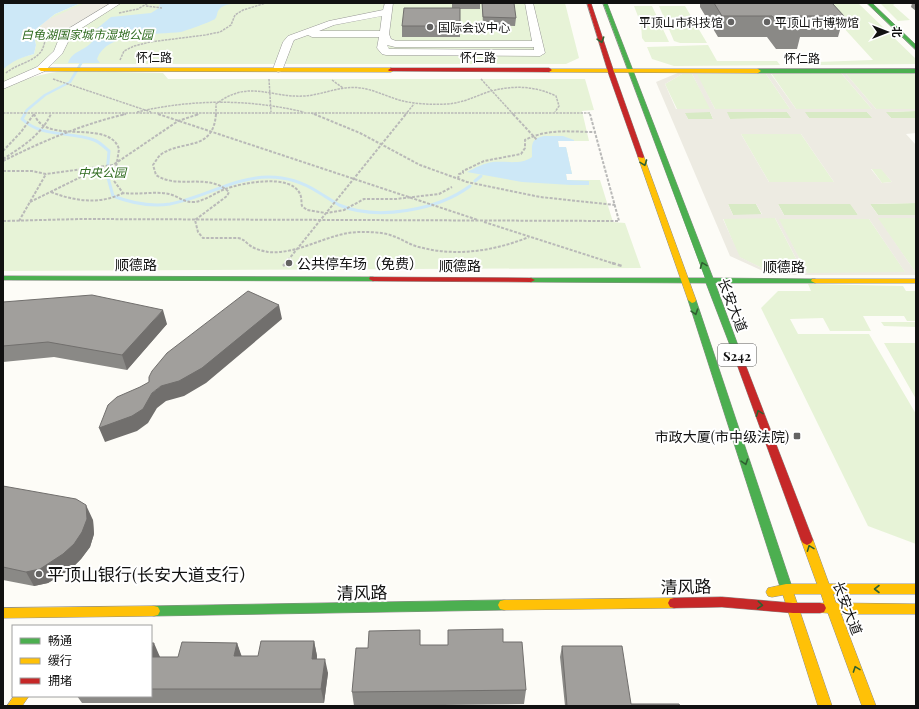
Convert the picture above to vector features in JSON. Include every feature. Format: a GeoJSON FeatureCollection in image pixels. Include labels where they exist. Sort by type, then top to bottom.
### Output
{"type":"FeatureCollection","features":[{"type":"Feature","properties":{"kind":"street"},"geometry":{"type":"LineString","coordinates":[[3,86],[41,69],[58,52],[63,41],[71,31],[118,3]]}},
{"type":"Feature","properties":{"kind":"street"},"geometry":{"type":"LineString","coordinates":[[278,69],[288,42],[291,38],[339,21],[388,8],[382,48],[388,53],[540,53],[529,3]]}},
{"type":"Feature","properties":{"kind":"street","name":"S242"},"geometry":{"type":"LineString","coordinates":[[589,3],[685,280],[825,706]]}},
{"type":"Feature","properties":{"kind":"street","name":"长安大道"},"geometry":{"type":"LineString","coordinates":[[605,3],[869,706]]}},
{"type":"Feature","properties":{"kind":"street"},"geometry":{"type":"LineString","coordinates":[[868,3],[916,48]]}},
{"type":"Feature","properties":{"kind":"street"},"geometry":{"type":"LineString","coordinates":[[299,34],[384,34]]}},
{"type":"Feature","properties":{"kind":"street","name":"怀仁路"},"geometry":{"type":"LineString","coordinates":[[41,69],[916,71]]}},
{"type":"Feature","properties":{"kind":"street","name":"顺德路"},"geometry":{"type":"LineString","coordinates":[[3,278],[916,281]]}},
{"type":"Feature","properties":{"kind":"street"},"geometry":{"type":"LineString","coordinates":[[765,593],[786,588],[916,589]]}},
{"type":"Feature","properties":{"kind":"street","name":"清风路"},"geometry":{"type":"LineString","coordinates":[[722,602],[750,596]]}},
{"type":"Feature","properties":{"kind":"street","name":"清风路"},"geometry":{"type":"LineString","coordinates":[[3,613],[75,616],[722,602],[793,608],[916,609]]}},
{"type":"Feature","properties":{"kind":"street"},"geometry":{"type":"LineString","coordinates":[[14,706],[21,697]]}},
{"type":"Feature","properties":{"kind":"path"},"geometry":{"type":"LineString","coordinates":[[121,69],[120,55],[131,47],[152,41],[212,35],[229,28],[234,22],[235,15],[244,10],[266,3]]}},
{"type":"Feature","properties":{"kind":"path"},"geometry":{"type":"LineString","coordinates":[[146,6],[162,8]]}},
{"type":"Feature","properties":{"kind":"path"},"geometry":{"type":"LineString","coordinates":[[3,76],[10,68],[31,59],[40,52],[46,37]]}},
{"type":"Feature","properties":{"kind":"path"},"geometry":{"type":"LineString","coordinates":[[269,79],[271,112]]}},
{"type":"Feature","properties":{"kind":"path"},"geometry":{"type":"LineString","coordinates":[[331,79],[343,88]]}},
{"type":"Feature","properties":{"kind":"path"},"geometry":{"type":"LineString","coordinates":[[481,79],[537,140]]}},
{"type":"Feature","properties":{"kind":"path"},"geometry":{"type":"LineString","coordinates":[[57,81],[446,210],[623,266]]}},
{"type":"Feature","properties":{"kind":"path"},"geometry":{"type":"LineString","coordinates":[[195,220],[227,196],[229,192],[227,188],[215,182],[176,180],[158,177],[154,172],[153,165],[162,153],[194,144],[205,139],[212,132],[217,113],[216,104],[243,91],[252,89],[297,96],[326,93],[343,88],[358,88],[383,93],[395,100],[415,103],[453,103],[492,91],[519,86],[545,90],[556,96],[559,106],[555,113]]}},
{"type":"Feature","properties":{"kind":"path"},"geometry":{"type":"LineString","coordinates":[[3,160],[33,145],[71,131],[143,110],[172,105],[219,102],[270,104],[308,112],[343,125],[412,162],[458,179],[499,191],[532,197],[615,205]]}},
{"type":"Feature","properties":{"kind":"path"},"geometry":{"type":"LineString","coordinates":[[280,270],[318,221],[415,103]]}},
{"type":"Feature","properties":{"kind":"path"},"geometry":{"type":"LineString","coordinates":[[3,221],[81,219],[619,221],[590,113],[4,113]]}},
{"type":"Feature","properties":{"kind":"path"},"geometry":{"type":"LineString","coordinates":[[3,160],[39,133],[45,127],[51,113]]}},
{"type":"Feature","properties":{"kind":"path"},"geometry":{"type":"LineString","coordinates":[[3,171],[32,171],[46,174],[113,165],[178,121],[201,113]]}},
{"type":"Feature","properties":{"kind":"path"},"geometry":{"type":"LineString","coordinates":[[3,151],[24,129],[34,114]]}},
{"type":"Feature","properties":{"kind":"path"},"geometry":{"type":"LineString","coordinates":[[34,114],[36,120],[45,127],[53,130],[99,133],[114,140],[118,144],[119,151],[114,169],[114,181],[123,193]]}},
{"type":"Feature","properties":{"kind":"path"},"geometry":{"type":"LineString","coordinates":[[458,179],[459,174],[476,164],[521,154],[525,148],[525,140],[532,135],[563,131],[596,132]]}},
{"type":"Feature","properties":{"kind":"path"},"geometry":{"type":"LineString","coordinates":[[30,202],[99,167]]}},
{"type":"Feature","properties":{"kind":"path"},"geometry":{"type":"LineString","coordinates":[[19,221],[46,174]]}},
{"type":"Feature","properties":{"kind":"path"},"geometry":{"type":"LineString","coordinates":[[51,192],[59,196],[95,200],[109,199],[123,193],[137,195],[170,194],[186,202],[204,199],[227,188],[256,182],[285,183],[293,186],[297,190],[300,195],[302,206],[308,210],[325,213],[344,210],[356,203],[373,198],[410,198],[438,194],[445,192],[452,187]]}},
{"type":"Feature","properties":{"kind":"path"},"geometry":{"type":"LineString","coordinates":[[195,220],[198,232],[202,238],[214,237],[243,239],[258,250],[274,252],[297,248],[330,237],[356,232],[381,233],[393,236],[420,248],[458,252],[502,247],[529,237]]}},
{"type":"Feature","properties":{"kind":"green space","name":"白龟湖国家城市湿地公园"},"geometry":{"type":"Polygon","coordinates":[[[81,3],[565,3],[579,58],[566,64],[44,64],[3,84],[3,71],[8,64],[34,54],[36,45],[34,36],[35,30],[55,14],[81,3]]]}},
{"type":"Feature","properties":{"kind":"green space"},"geometry":{"type":"Polygon","coordinates":[[[821,3],[858,3],[916,59],[916,64],[819,65],[816,62],[873,60],[821,3]]]}},
{"type":"Feature","properties":{"kind":"green space"},"geometry":{"type":"Polygon","coordinates":[[[880,3],[896,3],[893,5],[910,20],[898,21],[880,3]]]}},
{"type":"Feature","properties":{"kind":"green space"},"geometry":{"type":"Polygon","coordinates":[[[634,6],[652,6],[669,42],[645,42],[642,38],[641,24],[634,6]]]}},
{"type":"Feature","properties":{"kind":"green space"},"geometry":{"type":"Polygon","coordinates":[[[659,6],[685,6],[707,43],[680,43],[674,41],[659,6]]]}},
{"type":"Feature","properties":{"kind":"green space"},"geometry":{"type":"Polygon","coordinates":[[[708,45],[717,61],[777,61],[780,65],[674,66],[652,59],[647,47],[708,45]]]}},
{"type":"Feature","properties":{"kind":"green space","name":"中央公园"},"geometry":{"type":"Polygon","coordinates":[[[65,71],[163,73],[168,79],[585,79],[594,110],[582,111],[589,141],[558,141],[559,147],[566,147],[572,174],[566,174],[567,180],[600,180],[613,222],[625,223],[641,268],[3,271],[3,89],[33,77],[65,71]]]}},
{"type":"Feature","properties":{"kind":"green space"},"geometry":{"type":"Polygon","coordinates":[[[771,73],[841,73],[872,109],[796,109],[771,73]]]}},
{"type":"Feature","properties":{"kind":"green space"},"geometry":{"type":"Polygon","coordinates":[[[845,73],[916,74],[916,109],[876,109],[845,73]]]}},
{"type":"Feature","properties":{"kind":"green space"},"geometry":{"type":"Polygon","coordinates":[[[682,74],[692,74],[711,109],[677,109],[665,84],[682,74]]]}},
{"type":"Feature","properties":{"kind":"green space"},"geometry":{"type":"Polygon","coordinates":[[[696,74],[766,74],[790,109],[715,109],[696,74]]]}},
{"type":"Feature","properties":{"kind":"green space"},"geometry":{"type":"Polygon","coordinates":[[[916,111],[916,118],[891,118],[885,112],[916,111]]]}},
{"type":"Feature","properties":{"kind":"green space"},"geometry":{"type":"Polygon","coordinates":[[[684,112],[710,112],[713,119],[688,119],[684,112]]]}},
{"type":"Feature","properties":{"kind":"green space"},"geometry":{"type":"Polygon","coordinates":[[[726,112],[787,112],[792,118],[730,119],[726,112]]]}},
{"type":"Feature","properties":{"kind":"green space"},"geometry":{"type":"Polygon","coordinates":[[[804,112],[867,112],[873,118],[809,118],[804,112]]]}},
{"type":"Feature","properties":{"kind":"green space"},"geometry":{"type":"Polygon","coordinates":[[[741,134],[801,134],[834,182],[769,182],[741,134]]]}},
{"type":"Feature","properties":{"kind":"green space"},"geometry":{"type":"Polygon","coordinates":[[[871,168],[881,168],[892,182],[882,183],[871,168]]]}},
{"type":"Feature","properties":{"kind":"green space"},"geometry":{"type":"Polygon","coordinates":[[[916,203],[916,215],[878,215],[870,204],[916,203]]]}},
{"type":"Feature","properties":{"kind":"green space"},"geometry":{"type":"Polygon","coordinates":[[[728,204],[756,204],[762,215],[733,215],[728,204]]]}},
{"type":"Feature","properties":{"kind":"green space"},"geometry":{"type":"Polygon","coordinates":[[[778,204],[851,204],[858,215],[784,215],[778,204]]]}},
{"type":"Feature","properties":{"kind":"green space"},"geometry":{"type":"Polygon","coordinates":[[[723,218],[775,218],[803,272],[770,272],[739,257],[723,218]]]}},
{"type":"Feature","properties":{"kind":"green space"},"geometry":{"type":"Polygon","coordinates":[[[877,218],[916,218],[916,273],[877,218]]]}},
{"type":"Feature","properties":{"kind":"green space"},"geometry":{"type":"Polygon","coordinates":[[[778,219],[869,219],[906,273],[807,273],[778,219]]]}},
{"type":"Feature","properties":{"kind":"green space"},"geometry":{"type":"Polygon","coordinates":[[[808,284],[903,286],[906,291],[916,291],[916,321],[907,321],[904,316],[863,316],[871,331],[830,331],[823,318],[790,319],[798,334],[869,334],[916,414],[916,544],[868,526],[761,308],[778,291],[811,291],[808,284]]]}},
{"type":"Feature","properties":{"kind":"green space"},"geometry":{"type":"Polygon","coordinates":[[[881,322],[916,322],[916,327],[884,326],[881,322]]]}},
{"type":"Feature","properties":{"kind":"green space"},"geometry":{"type":"Polygon","coordinates":[[[884,343],[916,343],[916,399],[884,343]]]}},
{"type":"Feature","properties":{"kind":"shaded area"},"geometry":{"type":"Polygon","coordinates":[[[85,3],[115,3],[68,29],[58,39],[36,39],[36,31],[47,20],[85,3]]]}},
{"type":"Feature","properties":{"kind":"shaded area"},"geometry":{"type":"Polygon","coordinates":[[[680,72],[916,72],[916,74],[846,74],[876,109],[916,109],[916,111],[886,112],[891,118],[916,118],[916,133],[906,134],[916,145],[916,203],[870,204],[878,215],[916,215],[916,218],[878,218],[916,275],[772,275],[730,256],[656,82],[680,72]],[[841,73],[771,74],[796,109],[872,109],[841,73]],[[682,74],[665,84],[676,109],[710,109],[692,74],[682,74]],[[697,74],[715,109],[790,109],[766,74],[697,74]],[[710,112],[685,113],[688,119],[713,119],[710,112]],[[727,112],[730,119],[791,118],[787,112],[727,112]],[[805,112],[809,118],[872,118],[867,112],[805,112]],[[741,134],[769,182],[834,182],[801,134],[741,134]],[[871,169],[882,183],[892,182],[881,169],[871,169]],[[728,204],[733,215],[762,214],[756,204],[728,204]],[[778,204],[784,215],[858,215],[850,204],[778,204]],[[775,218],[723,219],[740,257],[770,272],[803,272],[775,218]],[[779,219],[807,273],[905,272],[869,219],[779,219]]]}},
{"type":"Feature","properties":{"kind":"water"},"geometry":{"type":"Polygon","coordinates":[[[3,3],[81,3],[55,14],[35,30],[34,36],[36,45],[34,54],[13,62],[3,70],[3,3]]]}},
{"type":"Feature","properties":{"kind":"water"},"geometry":{"type":"Polygon","coordinates":[[[160,3],[238,3],[224,6],[218,11],[215,19],[181,32],[134,36],[111,43],[102,50],[97,59],[100,63],[68,63],[73,55],[91,43],[94,39],[92,36],[94,31],[111,17],[151,13],[159,8],[160,3]]]}},
{"type":"Feature","properties":{"kind":"water"},"geometry":{"type":"Polygon","coordinates":[[[563,136],[574,140],[558,141],[559,147],[566,147],[572,174],[566,174],[567,180],[589,181],[589,185],[522,182],[467,172],[490,163],[524,161],[532,157],[532,146],[534,141],[539,137],[563,136]]]}},
{"type":"Feature","properties":{"kind":"building"},"geometry":{"type":"Polygon","coordinates":[[[482,3],[514,3],[516,18],[483,17],[482,3]]]}},
{"type":"Feature","properties":{"kind":"building"},"geometry":{"type":"Polygon","coordinates":[[[714,3],[832,3],[844,16],[793,16],[803,27],[781,28],[772,16],[722,16],[714,3]]]}},
{"type":"Feature","properties":{"kind":"building"},"geometry":{"type":"Polygon","coordinates":[[[404,8],[460,8],[460,26],[402,26],[404,8]]]}},
{"type":"Feature","properties":{"kind":"building"},"geometry":{"type":"Polygon","coordinates":[[[248,291],[279,305],[202,368],[179,381],[161,386],[152,393],[143,409],[132,416],[99,428],[108,405],[117,397],[149,382],[149,377],[152,371],[167,353],[248,291]]]}},
{"type":"Feature","properties":{"kind":"building"},"geometry":{"type":"Polygon","coordinates":[[[92,295],[163,310],[122,355],[48,342],[3,346],[3,302],[92,295]]]}},
{"type":"Feature","properties":{"kind":"building"},"geometry":{"type":"Polygon","coordinates":[[[3,486],[76,499],[86,505],[87,519],[82,532],[74,544],[63,554],[40,569],[26,572],[3,567],[3,486]]]}},
{"type":"Feature","properties":{"kind":"building"},"geometry":{"type":"Polygon","coordinates":[[[503,629],[503,642],[522,642],[526,690],[352,692],[356,648],[368,648],[369,631],[420,630],[420,645],[448,645],[448,630],[503,629]]]}},
{"type":"Feature","properties":{"kind":"building"},"geometry":{"type":"Polygon","coordinates":[[[261,641],[314,641],[312,659],[325,659],[321,689],[152,689],[152,657],[178,657],[182,642],[237,643],[234,656],[258,656],[261,641]]]}},
{"type":"Feature","properties":{"kind":"building"},"geometry":{"type":"Polygon","coordinates":[[[562,646],[622,646],[631,704],[679,704],[680,706],[567,706],[562,646]]]}},
{"type":"Feature","properties":{"kind":"waterway"},"geometry":{"type":"LineString","coordinates":[[24,115],[27,110],[45,95],[70,82],[83,60]]}},
{"type":"Feature","properties":{"kind":"waterway"},"geometry":{"type":"LineString","coordinates":[[25,114],[22,119],[38,129],[47,132],[85,137],[100,143],[109,151],[107,174],[113,196],[141,204],[170,204],[244,180],[269,177],[288,179],[301,183],[339,205],[354,210],[389,212],[425,207],[457,194],[470,186]]}},
{"type":"Feature","properties":{"kind":"waterway"},"geometry":{"type":"LineString","coordinates":[[475,181],[481,176]]}},
{"type":"Feature","properties":{"kind":"traffic: fast"},"geometry":{"type":"LineString","coordinates":[[605,3],[735,348]]}},
{"type":"Feature","properties":{"kind":"traffic: fast"},"geometry":{"type":"LineString","coordinates":[[869,3],[916,48]]}},
{"type":"Feature","properties":{"kind":"traffic: fast"},"geometry":{"type":"LineString","coordinates":[[758,71],[916,71]]}},
{"type":"Feature","properties":{"kind":"traffic: fast"},"geometry":{"type":"LineString","coordinates":[[3,278],[373,279]]}},
{"type":"Feature","properties":{"kind":"traffic: fast"},"geometry":{"type":"LineString","coordinates":[[531,280],[815,281]]}},
{"type":"Feature","properties":{"kind":"traffic: fast"},"geometry":{"type":"LineString","coordinates":[[692,300],[787,590]]}},
{"type":"Feature","properties":{"kind":"traffic: fast"},"geometry":{"type":"LineString","coordinates":[[154,611],[504,605]]}},
{"type":"Feature","properties":{"kind":"traffic: slow"},"geometry":{"type":"LineString","coordinates":[[41,69],[391,70]]}},
{"type":"Feature","properties":{"kind":"traffic: slow"},"geometry":{"type":"LineString","coordinates":[[549,70],[758,71]]}},
{"type":"Feature","properties":{"kind":"traffic: slow"},"geometry":{"type":"LineString","coordinates":[[641,157],[692,300]]}},
{"type":"Feature","properties":{"kind":"traffic: slow"},"geometry":{"type":"LineString","coordinates":[[815,281],[916,281]]}},
{"type":"Feature","properties":{"kind":"traffic: slow"},"geometry":{"type":"LineString","coordinates":[[807,540],[869,706]]}},
{"type":"Feature","properties":{"kind":"traffic: slow"},"geometry":{"type":"LineString","coordinates":[[772,592],[786,589],[916,589]]}},
{"type":"Feature","properties":{"kind":"traffic: slow"},"geometry":{"type":"LineString","coordinates":[[787,590],[825,706]]}},
{"type":"Feature","properties":{"kind":"traffic: slow"},"geometry":{"type":"LineString","coordinates":[[504,605],[674,603]]}},
{"type":"Feature","properties":{"kind":"traffic: slow"},"geometry":{"type":"LineString","coordinates":[[820,608],[916,609]]}},
{"type":"Feature","properties":{"kind":"traffic: slow"},"geometry":{"type":"LineString","coordinates":[[3,613],[154,611]]}},
{"type":"Feature","properties":{"kind":"traffic: slow"},"geometry":{"type":"LineString","coordinates":[[14,706],[21,697]]}},
{"type":"Feature","properties":{"kind":"traffic: jam"},"geometry":{"type":"LineString","coordinates":[[589,3],[612,75],[641,157]]}},
{"type":"Feature","properties":{"kind":"traffic: jam"},"geometry":{"type":"LineString","coordinates":[[391,70],[549,70]]}},
{"type":"Feature","properties":{"kind":"traffic: jam"},"geometry":{"type":"LineString","coordinates":[[373,279],[531,280]]}},
{"type":"Feature","properties":{"kind":"traffic: jam"},"geometry":{"type":"LineString","coordinates":[[735,348],[807,540]]}},
{"type":"Feature","properties":{"kind":"traffic: jam"},"geometry":{"type":"LineString","coordinates":[[674,603],[722,602],[793,608],[820,608]]}},
{"type":"Feature","properties":{"kind":"place","name":"平顶山市科技馆"},"geometry":{"type":"Point","coordinates":[731,22]}},
{"type":"Feature","properties":{"kind":"place","name":"平顶山市博物馆"},"geometry":{"type":"Point","coordinates":[767,22]}},
{"type":"Feature","properties":{"kind":"place","name":"国际会议中心"},"geometry":{"type":"Point","coordinates":[430,27]}},
{"type":"Feature","properties":{"kind":"place","name":"公共停车场（免费）"},"geometry":{"type":"Point","coordinates":[289,263]}},
{"type":"Feature","properties":{"kind":"place","name":"市政大厦(市中级法院)"},"geometry":{"type":"Point","coordinates":[797,436]}},
{"type":"Feature","properties":{"kind":"place","name":"平顶山银行(长安大道支行）"},"geometry":{"type":"Point","coordinates":[39,574]}}]}
